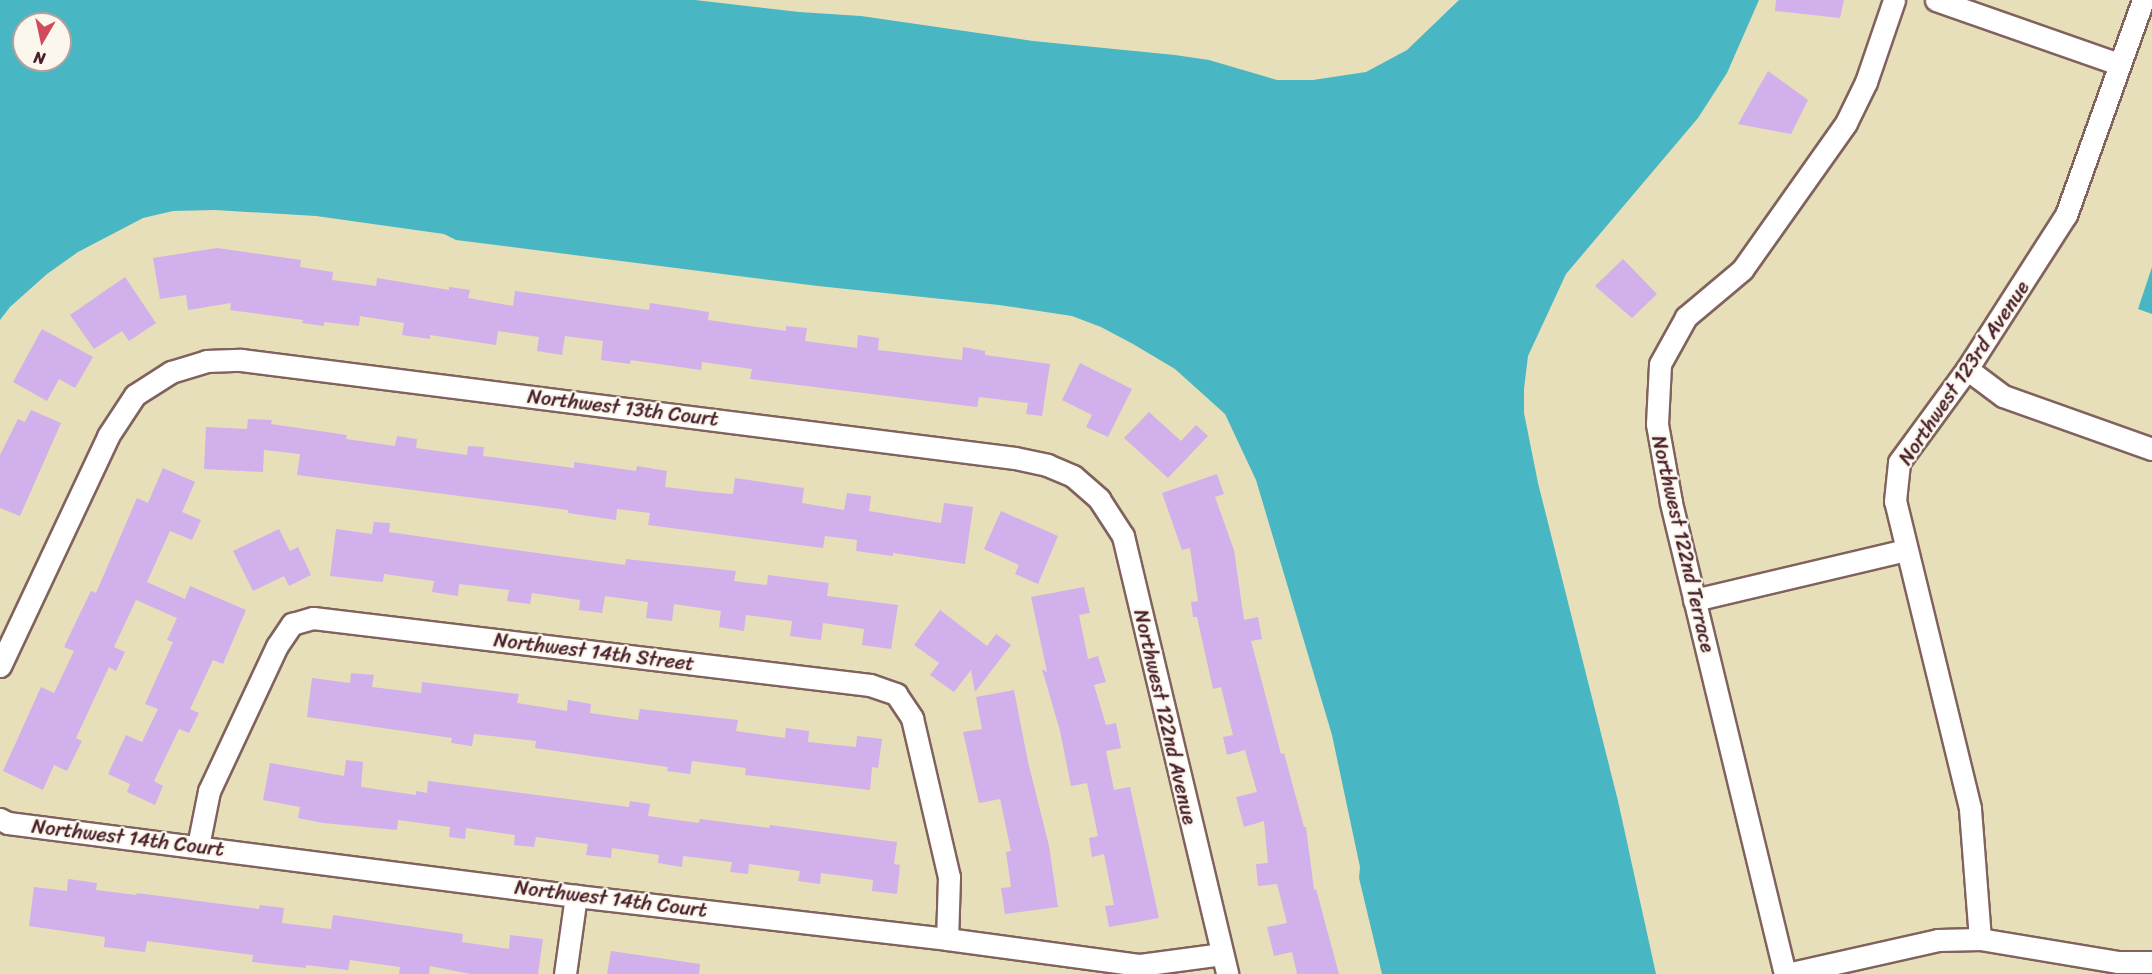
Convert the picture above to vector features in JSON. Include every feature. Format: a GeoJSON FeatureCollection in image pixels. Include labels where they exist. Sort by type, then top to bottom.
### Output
{"type":"FeatureCollection","features":[{"type":"Feature","properties":{"kind":"street","name":"Northwest 122nd Terrace"},"geometry":{"type":"LineString","coordinates":[[1786,974],[1671,502],[1657,424],[1660,364],[1686,317],[1742,270],[1846,123],[1866,82],[1894,0]]}},
{"type":"Feature","properties":{"kind":"street"},"geometry":{"type":"LineString","coordinates":[[1936,0],[2119,64]]}},
{"type":"Feature","properties":{"kind":"street","name":"Northwest 123rd Avenue"},"geometry":{"type":"LineString","coordinates":[[1980,939],[1970,808],[1895,501],[1899,462],[1967,369],[2066,215],[2143,0]]}},
{"type":"Feature","properties":{"kind":"street","name":"Northwest 13th Court"},"geometry":{"type":"LineString","coordinates":[[0,666],[108,436],[135,395],[171,372],[206,361],[241,360],[1015,458],[1047,465],[1073,477]]}},
{"type":"Feature","properties":{"kind":"street"},"geometry":{"type":"LineString","coordinates":[[1967,369],[2003,396],[2152,449]]}},
{"type":"Feature","properties":{"kind":"street","name":"Northwest 122nd Avenue"},"geometry":{"type":"LineString","coordinates":[[1073,477],[1099,499],[1122,536],[1224,964]]}},
{"type":"Feature","properties":{"kind":"street"},"geometry":{"type":"LineString","coordinates":[[1694,600],[1906,550]]}},
{"type":"Feature","properties":{"kind":"street","name":"Northwest 14th Street"},"geometry":{"type":"LineString","coordinates":[[198,846],[209,791],[277,646],[291,624],[312,618],[870,686],[896,694],[912,718],[949,877],[947,939]]}},
{"type":"Feature","properties":{"kind":"street","name":"Northwest 14th Court"},"geometry":{"type":"LineString","coordinates":[[0,819],[8,823],[576,896],[947,939],[1140,965],[1224,964]]}},
{"type":"Feature","properties":{"kind":"street"},"geometry":{"type":"LineString","coordinates":[[565,974],[576,896]]}},
{"type":"Feature","properties":{"kind":"street"},"geometry":{"type":"LineString","coordinates":[[1786,974],[1938,940],[1980,939],[2116,968],[2152,962]]}},
{"type":"Feature","properties":{"kind":"water"},"geometry":{"type":"Polygon","coordinates":[[[0,0],[695,0],[799,12],[861,16],[1033,41],[1175,55],[1209,60],[1277,80],[1313,80],[1366,72],[1407,50],[1459,0],[1759,0],[1727,73],[1698,118],[1566,274],[1528,356],[1524,389],[1524,413],[1538,483],[1618,801],[1656,974],[1382,974],[1359,878],[1360,867],[1332,735],[1256,480],[1225,414],[1175,369],[1101,327],[1072,316],[999,305],[818,286],[456,240],[444,234],[316,216],[215,210],[173,211],[143,218],[78,252],[47,274],[10,307],[0,320],[0,0]]]}},
{"type":"Feature","properties":{"kind":"water"},"geometry":{"type":"Polygon","coordinates":[[[2152,267],[2152,314],[2138,309],[2152,267]]]}},
{"type":"Feature","properties":{"kind":"building"},"geometry":{"type":"Polygon","coordinates":[[[1776,0],[1844,0],[1840,18],[1775,11],[1776,0]]]}},
{"type":"Feature","properties":{"kind":"building"},"geometry":{"type":"Polygon","coordinates":[[[1768,71],[1808,100],[1791,134],[1738,124],[1768,71]]]}},
{"type":"Feature","properties":{"kind":"building"},"geometry":{"type":"Polygon","coordinates":[[[217,248],[301,260],[300,267],[333,272],[332,280],[376,286],[377,278],[449,290],[449,287],[470,290],[468,298],[513,306],[515,291],[649,310],[650,303],[709,312],[708,320],[786,331],[786,326],[807,328],[805,341],[857,348],[858,335],[879,338],[878,350],[962,360],[963,347],[985,351],[985,355],[1050,364],[1042,416],[1026,414],[1028,403],[979,397],[977,407],[750,379],[752,369],[702,362],[701,370],[631,360],[630,364],[601,360],[603,341],[565,336],[562,355],[537,351],[539,337],[498,331],[496,345],[430,335],[430,339],[402,335],[404,323],[360,316],[359,326],[324,322],[324,326],[302,323],[303,320],[230,310],[231,303],[188,310],[186,295],[160,299],[153,258],[217,248]]]}},
{"type":"Feature","properties":{"kind":"building"},"geometry":{"type":"Polygon","coordinates":[[[1623,259],[1657,294],[1632,318],[1595,286],[1623,259]]]}},
{"type":"Feature","properties":{"kind":"building"},"geometry":{"type":"Polygon","coordinates":[[[125,277],[156,323],[129,341],[122,331],[94,349],[70,315],[125,277]]]}},
{"type":"Feature","properties":{"kind":"building"},"geometry":{"type":"Polygon","coordinates":[[[42,329],[93,357],[75,388],[59,379],[47,401],[13,382],[42,329]]]}},
{"type":"Feature","properties":{"kind":"building"},"geometry":{"type":"Polygon","coordinates":[[[1080,363],[1132,389],[1108,437],[1086,427],[1092,415],[1062,400],[1080,363]]]}},
{"type":"Feature","properties":{"kind":"building"},"geometry":{"type":"Polygon","coordinates":[[[31,410],[61,423],[20,516],[0,508],[0,455],[18,419],[25,422],[31,410]]]}},
{"type":"Feature","properties":{"kind":"building"},"geometry":{"type":"Polygon","coordinates":[[[1149,412],[1181,441],[1196,425],[1208,436],[1168,478],[1124,438],[1149,412]]]}},
{"type":"Feature","properties":{"kind":"building"},"geometry":{"type":"Polygon","coordinates":[[[248,419],[272,420],[271,424],[347,435],[346,439],[395,446],[397,436],[417,439],[416,448],[467,455],[468,446],[484,447],[483,456],[574,468],[574,462],[636,471],[637,466],[667,471],[665,487],[733,494],[735,478],[804,488],[802,503],[844,510],[847,493],[871,496],[869,511],[941,523],[944,503],[973,507],[965,564],[893,553],[893,556],[856,551],[857,540],[825,536],[823,548],[648,525],[650,513],[617,509],[616,520],[568,513],[568,510],[297,475],[300,454],[264,450],[263,472],[204,469],[206,427],[247,429],[248,419]]]}},
{"type":"Feature","properties":{"kind":"building"},"geometry":{"type":"Polygon","coordinates":[[[163,468],[195,482],[182,512],[201,520],[192,540],[170,531],[147,582],[185,599],[190,586],[246,610],[223,664],[213,660],[190,709],[199,713],[189,733],[179,729],[154,781],[163,786],[155,805],[127,792],[130,784],[108,774],[126,735],[142,742],[158,709],[145,704],[173,642],[167,640],[177,618],[136,600],[114,647],[125,652],[116,671],[109,667],[76,738],[82,741],[67,771],[54,765],[43,790],[3,771],[41,687],[54,693],[74,651],[64,647],[91,591],[96,593],[137,498],[148,503],[163,468]]]}},
{"type":"Feature","properties":{"kind":"building"},"geometry":{"type":"Polygon","coordinates":[[[1217,474],[1224,494],[1215,497],[1234,550],[1244,620],[1258,617],[1262,639],[1251,641],[1281,754],[1284,753],[1304,827],[1306,827],[1314,890],[1316,889],[1339,974],[1297,974],[1292,952],[1274,956],[1267,927],[1287,923],[1277,884],[1258,886],[1256,864],[1268,863],[1264,821],[1244,827],[1236,797],[1257,792],[1245,750],[1227,755],[1223,737],[1233,735],[1221,687],[1213,689],[1197,617],[1193,617],[1191,602],[1198,601],[1190,548],[1182,550],[1162,493],[1217,474]]]}},
{"type":"Feature","properties":{"kind":"building"},"geometry":{"type":"Polygon","coordinates":[[[1001,511],[1058,536],[1038,584],[1015,574],[1019,565],[984,549],[1001,511]]]}},
{"type":"Feature","properties":{"kind":"building"},"geometry":{"type":"Polygon","coordinates":[[[374,522],[390,523],[389,532],[625,565],[626,559],[736,571],[734,581],[767,585],[768,575],[829,583],[827,596],[898,605],[891,649],[862,645],[864,629],[823,623],[821,640],[790,636],[792,621],[746,615],[744,631],[719,627],[721,611],[674,604],[672,621],[646,618],[648,602],[605,596],[602,613],[579,610],[580,600],[532,593],[530,604],[507,601],[509,590],[459,584],[458,596],[432,592],[434,581],[384,574],[383,582],[330,576],[336,529],[372,534],[374,522]]]}},
{"type":"Feature","properties":{"kind":"building"},"geometry":{"type":"Polygon","coordinates":[[[279,529],[290,551],[298,547],[311,575],[289,586],[284,576],[253,591],[233,551],[279,529]]]}},
{"type":"Feature","properties":{"kind":"building"},"geometry":{"type":"Polygon","coordinates":[[[1084,587],[1090,613],[1079,615],[1088,659],[1098,656],[1106,682],[1094,685],[1106,725],[1116,723],[1121,748],[1106,751],[1114,790],[1130,787],[1159,918],[1109,927],[1105,906],[1114,905],[1104,854],[1092,857],[1089,838],[1098,836],[1087,783],[1071,786],[1060,731],[1042,669],[1047,672],[1031,597],[1084,587]]]}},
{"type":"Feature","properties":{"kind":"building"},"geometry":{"type":"Polygon","coordinates":[[[940,610],[987,646],[996,634],[1011,645],[975,692],[971,670],[954,692],[930,675],[939,663],[914,645],[940,610]]]}},
{"type":"Feature","properties":{"kind":"building"},"geometry":{"type":"Polygon","coordinates":[[[351,673],[374,675],[372,687],[421,693],[422,682],[519,694],[517,703],[567,711],[568,700],[591,704],[590,713],[638,720],[640,709],[738,720],[736,731],[785,738],[786,728],[809,731],[808,742],[856,747],[857,736],[882,739],[878,768],[872,767],[870,790],[745,775],[746,768],[692,761],[690,774],[667,771],[668,767],[535,748],[536,741],[474,734],[472,746],[451,743],[452,738],[307,717],[312,678],[350,683],[351,673]]]}},
{"type":"Feature","properties":{"kind":"building"},"geometry":{"type":"Polygon","coordinates":[[[1014,690],[1028,762],[1049,846],[1058,907],[1005,914],[1001,888],[1011,887],[1006,852],[1011,851],[1000,799],[979,803],[963,732],[982,729],[976,697],[1014,690]]]}},
{"type":"Feature","properties":{"kind":"building"},"geometry":{"type":"Polygon","coordinates":[[[346,760],[363,762],[361,787],[416,795],[416,791],[427,793],[428,781],[629,807],[630,801],[650,804],[648,816],[699,823],[700,819],[769,828],[770,825],[897,842],[894,864],[900,865],[897,894],[872,891],[873,880],[821,873],[820,884],[798,881],[800,871],[749,864],[748,874],[730,872],[732,862],[683,856],[682,867],[658,863],[659,855],[612,848],[611,858],[586,855],[588,844],[536,837],[534,847],[514,845],[515,835],[466,828],[465,839],[449,837],[450,827],[398,820],[397,830],[323,823],[298,818],[300,807],[263,800],[270,763],[344,776],[346,760]]]}},
{"type":"Feature","properties":{"kind":"building"},"geometry":{"type":"Polygon","coordinates":[[[68,879],[97,883],[96,890],[259,909],[260,905],[284,908],[282,923],[331,929],[333,915],[463,934],[462,942],[509,949],[510,935],[543,939],[538,974],[471,974],[430,966],[429,974],[399,974],[400,967],[350,960],[348,970],[306,965],[306,968],[252,962],[253,955],[147,941],[145,952],[104,947],[105,937],[29,926],[34,887],[67,891],[68,879]]]}},
{"type":"Feature","properties":{"kind":"building"},"geometry":{"type":"Polygon","coordinates":[[[611,951],[700,964],[699,974],[607,974],[611,951]]]}}]}
